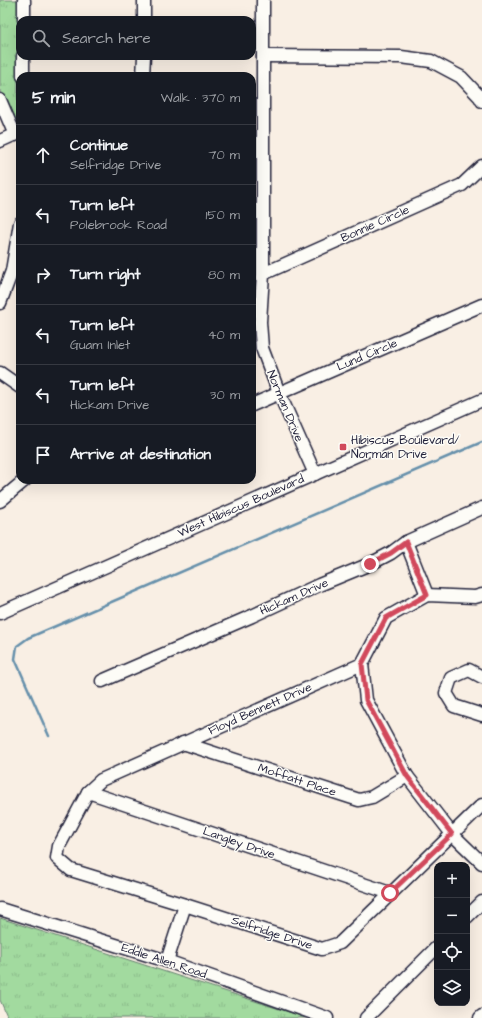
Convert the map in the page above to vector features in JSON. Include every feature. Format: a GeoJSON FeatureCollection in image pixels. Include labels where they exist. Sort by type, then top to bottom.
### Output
{"type":"FeatureCollection","features":[{"type":"Feature","properties":{"kind":"street"},"geometry":{"type":"LineString","coordinates":[[24,0],[24,16]]}},
{"type":"Feature","properties":{"kind":"street"},"geometry":{"type":"LineString","coordinates":[[144,0],[144,16]]}},
{"type":"Feature","properties":{"kind":"street","name":"Norman Drive"},"geometry":{"type":"LineString","coordinates":[[263,0],[262,274],[260,322],[262,348],[279,393],[315,474]]}},
{"type":"Feature","properties":{"kind":"street"},"geometry":{"type":"LineString","coordinates":[[263,56],[401,57],[431,61],[461,77],[482,101]]}},
{"type":"Feature","properties":{"kind":"street"},"geometry":{"type":"LineString","coordinates":[[23,60],[23,72]]}},
{"type":"Feature","properties":{"kind":"street"},"geometry":{"type":"LineString","coordinates":[[143,72],[144,60]]}},
{"type":"Feature","properties":{"kind":"street"},"geometry":{"type":"LineString","coordinates":[[0,100],[16,130]]}},
{"type":"Feature","properties":{"kind":"street"},"geometry":{"type":"LineString","coordinates":[[0,141],[16,135]]}},
{"type":"Feature","properties":{"kind":"street","name":"Bonnie Circle"},"geometry":{"type":"LineString","coordinates":[[262,274],[462,185],[482,166]]}},
{"type":"Feature","properties":{"kind":"street"},"geometry":{"type":"LineString","coordinates":[[0,303],[12,271],[16,247]]}},
{"type":"Feature","properties":{"kind":"street","name":"Lund Circle"},"geometry":{"type":"LineString","coordinates":[[256,403],[482,305]]}},
{"type":"Feature","properties":{"kind":"street"},"geometry":{"type":"LineString","coordinates":[[0,373],[16,384]]}},
{"type":"Feature","properties":{"kind":"street","name":"West Hibiscus Boulevard"},"geometry":{"type":"LineString","coordinates":[[0,613],[482,400]]}},
{"type":"Feature","properties":{"kind":"street"},"geometry":{"type":"LineString","coordinates":[[0,501],[20,484]]}},
{"type":"Feature","properties":{"kind":"street","name":"Hickam Drive"},"geometry":{"type":"LineString","coordinates":[[102,681],[370,564],[391,553],[406,542],[482,508]]}},
{"type":"Feature","properties":{"kind":"street"},"geometry":{"type":"LineString","coordinates":[[406,542],[427,595]]}},
{"type":"Feature","properties":{"kind":"street"},"geometry":{"type":"LineString","coordinates":[[482,595],[475,597],[427,595],[386,618],[362,664],[366,700],[407,776],[452,834],[482,863]]}},
{"type":"Feature","properties":{"kind":"street","name":"Floyd Bennett Drive"},"geometry":{"type":"LineString","coordinates":[[57,858],[59,846],[88,792],[101,780],[362,664]]}},
{"type":"Feature","properties":{"kind":"street"},"geometry":{"type":"LineString","coordinates":[[482,677],[469,670],[451,678],[446,693],[454,706],[482,715]]}},
{"type":"Feature","properties":{"kind":"street","name":"Moffatt Place"},"geometry":{"type":"LineString","coordinates":[[183,743],[359,800],[372,797],[407,776]]}},
{"type":"Feature","properties":{"kind":"street","name":"Langley Drive"},"geometry":{"type":"LineString","coordinates":[[88,792],[390,893]]}},
{"type":"Feature","properties":{"kind":"street","name":"Selfridge Drive"},"geometry":{"type":"LineString","coordinates":[[57,858],[71,870],[322,949],[340,943],[482,805]]}},
{"type":"Feature","properties":{"kind":"street"},"geometry":{"type":"LineString","coordinates":[[470,914],[482,902]]}},
{"type":"Feature","properties":{"kind":"street"},"geometry":{"type":"LineString","coordinates":[[167,961],[185,905]]}},
{"type":"Feature","properties":{"kind":"street","name":"Eddie Allen Road"},"geometry":{"type":"LineString","coordinates":[[0,909],[167,961],[327,1018]]}},
{"type":"Feature","properties":{"kind":"street"},"geometry":{"type":"LineString","coordinates":[[366,1018],[434,950]]}},
{"type":"Feature","properties":{"kind":"green space"},"geometry":{"type":"Polygon","coordinates":[[[0,0],[19,0],[19,16],[16,16],[16,60],[18,60],[18,72],[16,72],[16,129],[0,90],[0,0]]]}},
{"type":"Feature","properties":{"kind":"green space"},"geometry":{"type":"Polygon","coordinates":[[[0,918],[307,1018],[8,1018],[0,1000],[0,918]]]}},
{"type":"Feature","properties":{"kind":"waterway"},"geometry":{"type":"LineString","coordinates":[[49,736],[15,659],[17,646],[28,638],[482,442]]}},
{"type":"Feature","properties":{"kind":"place","name":"Hibiscus Boulevard/ Norman Drive"},"geometry":{"type":"Point","coordinates":[343,447]}},
{"type":"Feature","properties":{"kind":"route"},"geometry":{"type":"LineString","coordinates":[[370,564],[391,553],[406,542],[427,595],[386,618],[362,664],[366,700],[407,776],[452,834],[390,893]]}}]}
